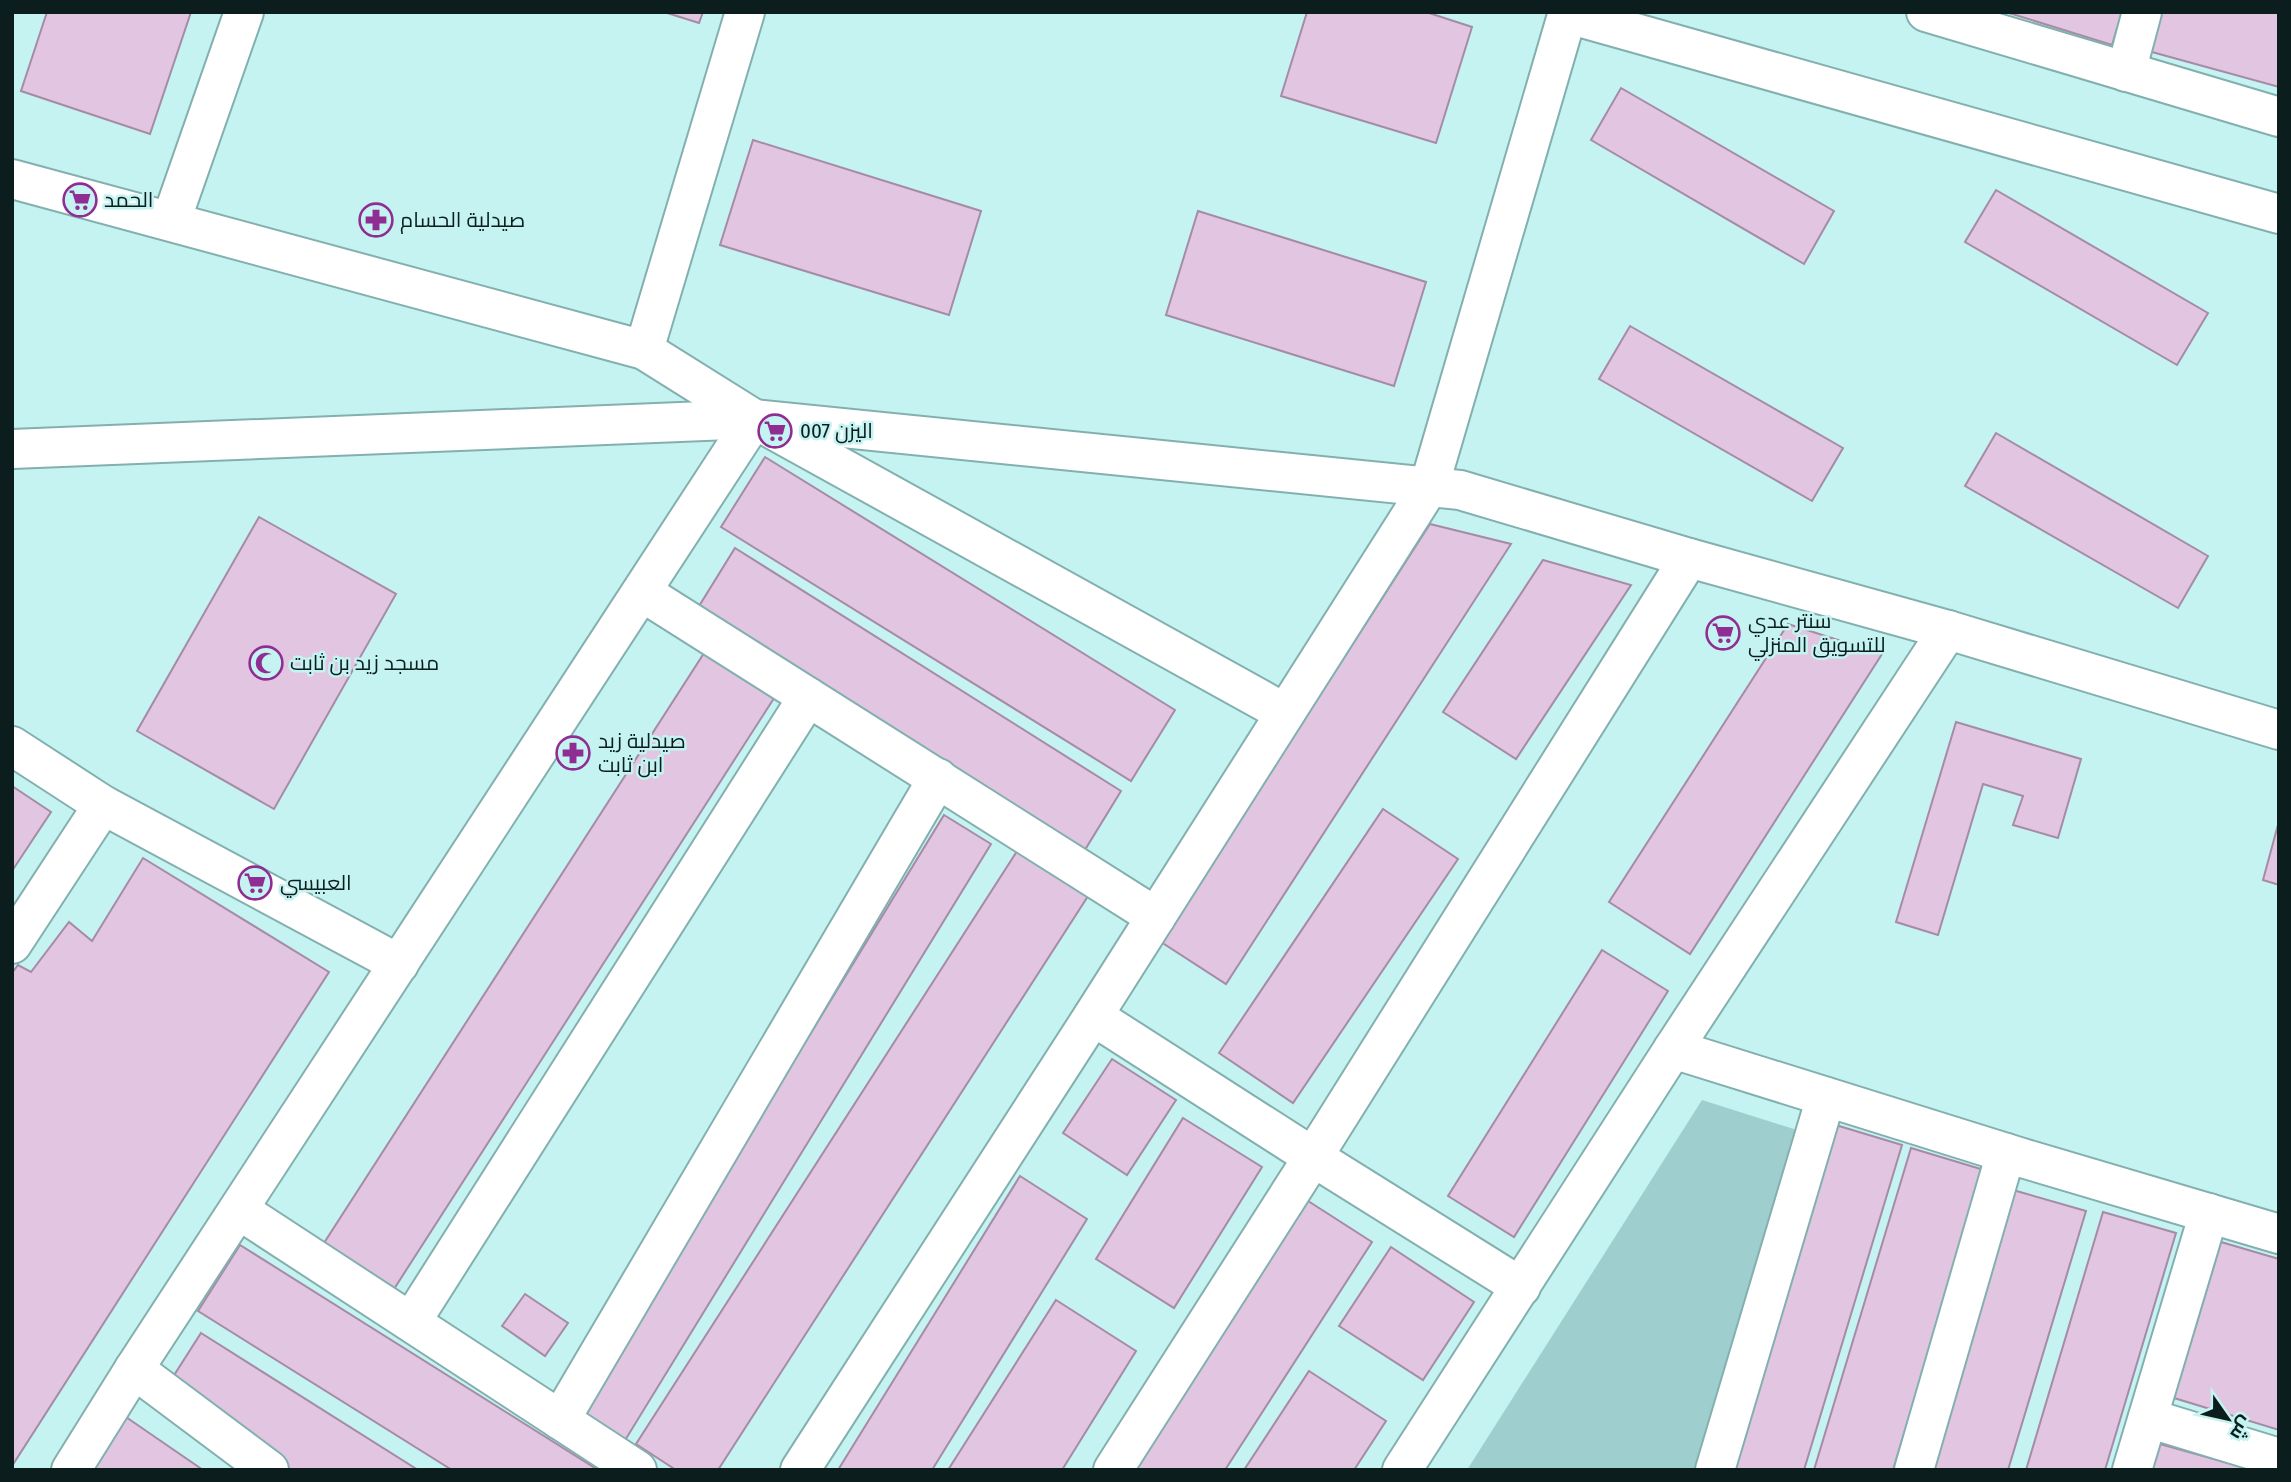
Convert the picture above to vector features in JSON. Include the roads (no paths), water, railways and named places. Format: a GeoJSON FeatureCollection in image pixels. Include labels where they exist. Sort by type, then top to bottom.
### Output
{"type":"FeatureCollection","features":[{"type":"Feature","properties":{"kind":"street"},"geometry":{"type":"LineString","coordinates":[[171,221],[244,12]]}},
{"type":"Feature","properties":{"kind":"street"},"geometry":{"type":"LineString","coordinates":[[644,350],[745,12]]}},
{"type":"Feature","properties":{"kind":"street"},"geometry":{"type":"LineString","coordinates":[[1926,12],[2279,117]]}},
{"type":"Feature","properties":{"kind":"street"},"geometry":{"type":"LineString","coordinates":[[2126,72],[2142,12]]}},
{"type":"Feature","properties":{"kind":"street"},"geometry":{"type":"LineString","coordinates":[[800,1470],[1093,1016],[1429,487],[1568,13],[2279,214]]}},
{"type":"Feature","properties":{"kind":"street"},"geometry":{"type":"LineString","coordinates":[[12,178],[644,350],[754,419],[1285,713]]}},
{"type":"Feature","properties":{"kind":"street"},"geometry":{"type":"LineString","coordinates":[[71,1470],[134,1369],[754,419]]}},
{"type":"Feature","properties":{"kind":"street"},"geometry":{"type":"LineString","coordinates":[[12,449],[754,419],[1460,490],[1689,558],[1948,630],[2279,730]]}},
{"type":"Feature","properties":{"kind":"street"},"geometry":{"type":"LineString","coordinates":[[1113,1470],[1689,558]]}},
{"type":"Feature","properties":{"kind":"street"},"geometry":{"type":"LineString","coordinates":[[642,592],[1156,916]]}},
{"type":"Feature","properties":{"kind":"street"},"geometry":{"type":"LineString","coordinates":[[1402,1470],[1673,1049],[1948,630]]}},
{"type":"Feature","properties":{"kind":"street"},"geometry":{"type":"LineString","coordinates":[[411,1322],[808,697]]}},
{"type":"Feature","properties":{"kind":"street"},"geometry":{"type":"LineString","coordinates":[[12,746],[103,805],[398,964]]}},
{"type":"Feature","properties":{"kind":"street"},"geometry":{"type":"LineString","coordinates":[[560,1420],[937,778]]}},
{"type":"Feature","properties":{"kind":"street"},"geometry":{"type":"LineString","coordinates":[[12,944],[103,805]]}},
{"type":"Feature","properties":{"kind":"street"},"geometry":{"type":"LineString","coordinates":[[1093,1016],[1521,1287]]}},
{"type":"Feature","properties":{"kind":"street"},"geometry":{"type":"LineString","coordinates":[[1673,1049],[2006,1153],[2279,1234]]}},
{"type":"Feature","properties":{"kind":"street"},"geometry":{"type":"LineString","coordinates":[[1715,1470],[1826,1097]]}},
{"type":"Feature","properties":{"kind":"street"},"geometry":{"type":"LineString","coordinates":[[1914,1470],[2006,1153]]}},
{"type":"Feature","properties":{"kind":"street"},"geometry":{"type":"LineString","coordinates":[[239,1210],[637,1470]]}},
{"type":"Feature","properties":{"kind":"street"},"geometry":{"type":"LineString","coordinates":[[2132,1470],[2208,1213]]}},
{"type":"Feature","properties":{"kind":"street"},"geometry":{"type":"LineString","coordinates":[[134,1369],[269,1470]]}},
{"type":"Feature","properties":{"kind":"street"},"geometry":{"type":"LineString","coordinates":[[2148,1418],[2279,1458]]}},
{"type":"Feature","properties":{"kind":"place","name":"الحمد"},"geometry":{"type":"Point","coordinates":[80,200]}},
{"type":"Feature","properties":{"kind":"place","name":"صيدلية الحسام"},"geometry":{"type":"Point","coordinates":[376,220]}},
{"type":"Feature","properties":{"kind":"place","name":"اليزن 007"},"geometry":{"type":"Point","coordinates":[775,431]}},
{"type":"Feature","properties":{"kind":"place","name":"سنتر عدي للتسويق المنزلي"},"geometry":{"type":"Point","coordinates":[1723,633]}},
{"type":"Feature","properties":{"kind":"place","name":"مسجد زيد بن ثابت"},"geometry":{"type":"Point","coordinates":[266,663]}},
{"type":"Feature","properties":{"kind":"place","name":"صيدلية زيد ابن ثابت"},"geometry":{"type":"Point","coordinates":[573,753]}},
{"type":"Feature","properties":{"kind":"place","name":"العبيسي"},"geometry":{"type":"Point","coordinates":[255,883]}}]}
